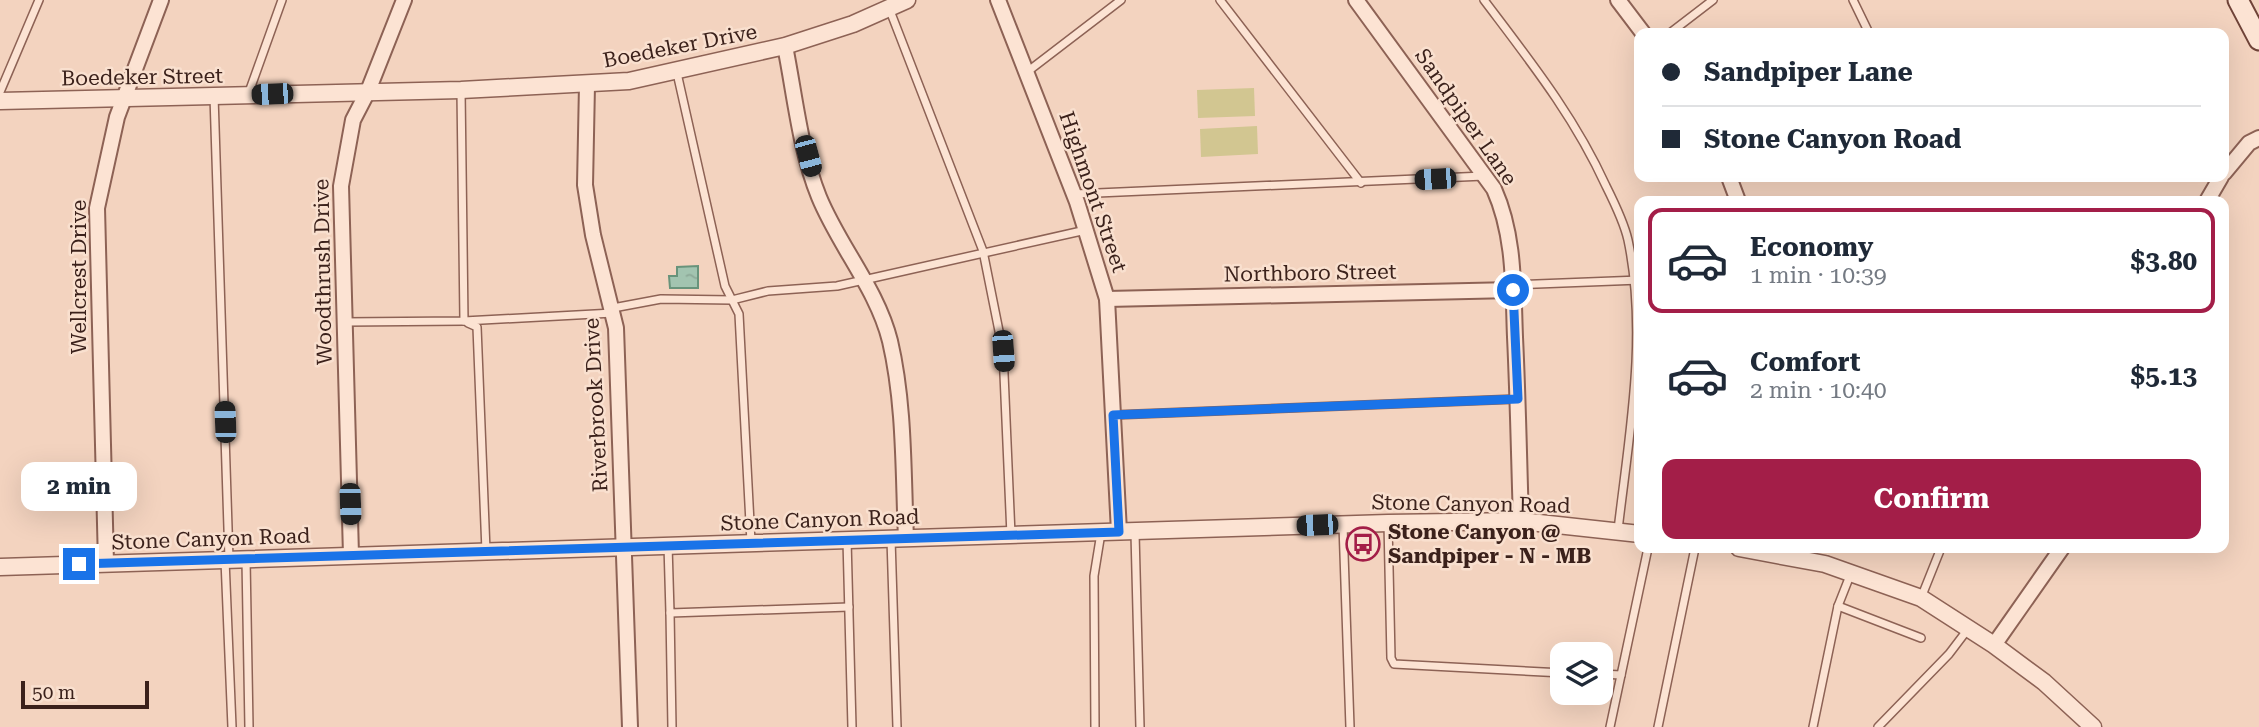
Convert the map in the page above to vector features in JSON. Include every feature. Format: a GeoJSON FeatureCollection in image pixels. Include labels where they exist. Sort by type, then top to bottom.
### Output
{"type":"FeatureCollection","features":[{"type":"Feature","properties":{"kind":"main road"},"geometry":{"type":"LineString","coordinates":[[2238,0],[2259,40]]}},
{"type":"Feature","properties":{"kind":"street","name":"Wellcrest Drive"},"geometry":{"type":"LineString","coordinates":[[106,563],[97,208],[108,149],[123,99],[161,0]]}},
{"type":"Feature","properties":{"kind":"street","name":"Woodthrush Drive"},"geometry":{"type":"LineString","coordinates":[[351,555],[343,166],[353,120],[368,92],[404,0]]}},
{"type":"Feature","properties":{"kind":"street","name":"Boedeker Drive"},"geometry":{"type":"LineString","coordinates":[[368,92],[587,85],[677,73],[785,46],[853,24],[907,0]]}},
{"type":"Feature","properties":{"kind":"street","name":"Highmont Street"},"geometry":{"type":"LineString","coordinates":[[998,0],[1075,194],[1107,299],[1119,532]]}},
{"type":"Feature","properties":{"kind":"street"},"geometry":{"type":"LineString","coordinates":[[1618,0],[1639,28]]}},
{"type":"Feature","properties":{"kind":"street","name":"Sandpiper Lane"},"geometry":{"type":"LineString","coordinates":[[1364,3],[1485,176],[1504,210],[1511,244],[1521,521]]}},
{"type":"Feature","properties":{"kind":"street"},"geometry":{"type":"LineString","coordinates":[[785,46],[802,136],[818,196],[881,314],[897,381],[899,539]]}},
{"type":"Feature","properties":{"kind":"street","name":"Riverbrook Drive"},"geometry":{"type":"LineString","coordinates":[[587,85],[585,185],[593,235],[614,311],[630,727]]}},
{"type":"Feature","properties":{"kind":"street","name":"Boedeker Street"},"geometry":{"type":"LineString","coordinates":[[0,101],[368,92]]}},
{"type":"Feature","properties":{"kind":"street"},"geometry":{"type":"LineString","coordinates":[[2229,167],[2249,143],[2259,138]]}},
{"type":"Feature","properties":{"kind":"street","name":"Northboro Street"},"geometry":{"type":"LineString","coordinates":[[1107,299],[1513,287]]}},
{"type":"Feature","properties":{"kind":"street","name":"Stone Canyon Road"},"geometry":{"type":"LineString","coordinates":[[0,567],[1388,523],[1521,521],[1634,533]]}},
{"type":"Feature","properties":{"kind":"street"},"geometry":{"type":"LineString","coordinates":[[1769,553],[1851,573],[1922,598],[1994,645],[2044,682],[2094,727]]}},
{"type":"Feature","properties":{"kind":"street"},"geometry":{"type":"LineString","coordinates":[[1994,645],[2058,553]]}},
{"type":"Feature","properties":{"kind":"lane"},"geometry":{"type":"LineString","coordinates":[[0,92],[39,0]]}},
{"type":"Feature","properties":{"kind":"lane"},"geometry":{"type":"LineString","coordinates":[[248,95],[282,0]]}},
{"type":"Feature","properties":{"kind":"lane"},"geometry":{"type":"LineString","coordinates":[[1027,72],[1121,0]]}},
{"type":"Feature","properties":{"kind":"lane"},"geometry":{"type":"LineString","coordinates":[[1220,0],[1361,183]]}},
{"type":"Feature","properties":{"kind":"lane"},"geometry":{"type":"LineString","coordinates":[[1484,0],[1568,111],[1587,144],[1628,238],[1634,266]]}},
{"type":"Feature","properties":{"kind":"lane"},"geometry":{"type":"LineString","coordinates":[[1677,28],[1713,0]]}},
{"type":"Feature","properties":{"kind":"lane"},"geometry":{"type":"LineString","coordinates":[[1853,0],[1867,28]]}},
{"type":"Feature","properties":{"kind":"lane"},"geometry":{"type":"LineString","coordinates":[[889,8],[983,251],[1003,351],[1011,536]]}},
{"type":"Feature","properties":{"kind":"lane"},"geometry":{"type":"LineString","coordinates":[[677,73],[725,286],[739,314],[751,543]]}},
{"type":"Feature","properties":{"kind":"lane"},"geometry":{"type":"LineString","coordinates":[[461,90],[464,321]]}},
{"type":"Feature","properties":{"kind":"lane"},"geometry":{"type":"LineString","coordinates":[[214,96],[232,727]]}},
{"type":"Feature","properties":{"kind":"lane"},"geometry":{"type":"LineString","coordinates":[[1075,194],[1485,176]]}},
{"type":"Feature","properties":{"kind":"lane"},"geometry":{"type":"LineString","coordinates":[[345,322],[464,321],[614,311],[661,299],[732,300],[748,294],[837,286],[983,251],[1086,230]]}},
{"type":"Feature","properties":{"kind":"lane"},"geometry":{"type":"LineString","coordinates":[[1513,287],[1634,280]]}},
{"type":"Feature","properties":{"kind":"lane"},"geometry":{"type":"LineString","coordinates":[[464,321],[477,327],[486,551]]}},
{"type":"Feature","properties":{"kind":"lane"},"geometry":{"type":"LineString","coordinates":[[1618,531],[1634,391]]}},
{"type":"Feature","properties":{"kind":"lane"},"geometry":{"type":"LineString","coordinates":[[1113,415],[1518,399]]}},
{"type":"Feature","properties":{"kind":"lane"},"geometry":{"type":"LineString","coordinates":[[1388,523],[1391,659],[1394,664],[1550,672]]}},
{"type":"Feature","properties":{"kind":"lane"},"geometry":{"type":"LineString","coordinates":[[1343,524],[1350,727]]}},
{"type":"Feature","properties":{"kind":"lane"},"geometry":{"type":"LineString","coordinates":[[1135,532],[1140,727]]}},
{"type":"Feature","properties":{"kind":"lane"},"geometry":{"type":"LineString","coordinates":[[1095,727],[1094,576],[1101,533]]}},
{"type":"Feature","properties":{"kind":"lane"},"geometry":{"type":"LineString","coordinates":[[897,727],[899,539]]}},
{"type":"Feature","properties":{"kind":"lane"},"geometry":{"type":"LineString","coordinates":[[847,540],[852,727]]}},
{"type":"Feature","properties":{"kind":"lane"},"geometry":{"type":"LineString","coordinates":[[668,545],[672,727]]}},
{"type":"Feature","properties":{"kind":"lane"},"geometry":{"type":"LineString","coordinates":[[1610,727],[1647,553]]}},
{"type":"Feature","properties":{"kind":"lane"},"geometry":{"type":"LineString","coordinates":[[1658,727],[1694,553]]}},
{"type":"Feature","properties":{"kind":"lane"},"geometry":{"type":"LineString","coordinates":[[1922,598],[1939,553]]}},
{"type":"Feature","properties":{"kind":"lane"},"geometry":{"type":"LineString","coordinates":[[246,558],[249,727]]}},
{"type":"Feature","properties":{"kind":"lane"},"geometry":{"type":"LineString","coordinates":[[1813,727],[1838,606],[1851,573]]}},
{"type":"Feature","properties":{"kind":"lane"},"geometry":{"type":"LineString","coordinates":[[1838,606],[1920,638]]}},
{"type":"Feature","properties":{"kind":"lane"},"geometry":{"type":"LineString","coordinates":[[670,613],[849,607]]}},
{"type":"Feature","properties":{"kind":"lane"},"geometry":{"type":"LineString","coordinates":[[1878,727],[1949,654],[1968,628]]}},
{"type":"Feature","properties":{"kind":"lane"},"geometry":{"type":"LineString","coordinates":[[1613,675],[1621,675]]}},
{"type":"Feature","properties":{"kind":"shaded area"},"geometry":{"type":"Polygon","coordinates":[[[1254,88],[1255,116],[1198,118],[1197,90],[1254,88]]]}},
{"type":"Feature","properties":{"kind":"shaded area"},"geometry":{"type":"Polygon","coordinates":[[[1257,126],[1258,154],[1201,157],[1200,129],[1257,126]]]}},
{"type":"Feature","properties":{"kind":"water"},"geometry":{"type":"Polygon","coordinates":[[[698,266],[698,288],[670,288],[669,276],[677,276],[677,267],[698,266]]]}},
{"type":"Feature","properties":{"kind":"place","name":"Stone Canyon @ Sandpiper - N - MB"},"geometry":{"type":"Point","coordinates":[1363,544]}},
{"type":"Feature","properties":{"kind":"route"},"geometry":{"type":"LineString","coordinates":[[79,564],[1119,532],[1113,415],[1518,399],[1513,290]]}}]}
